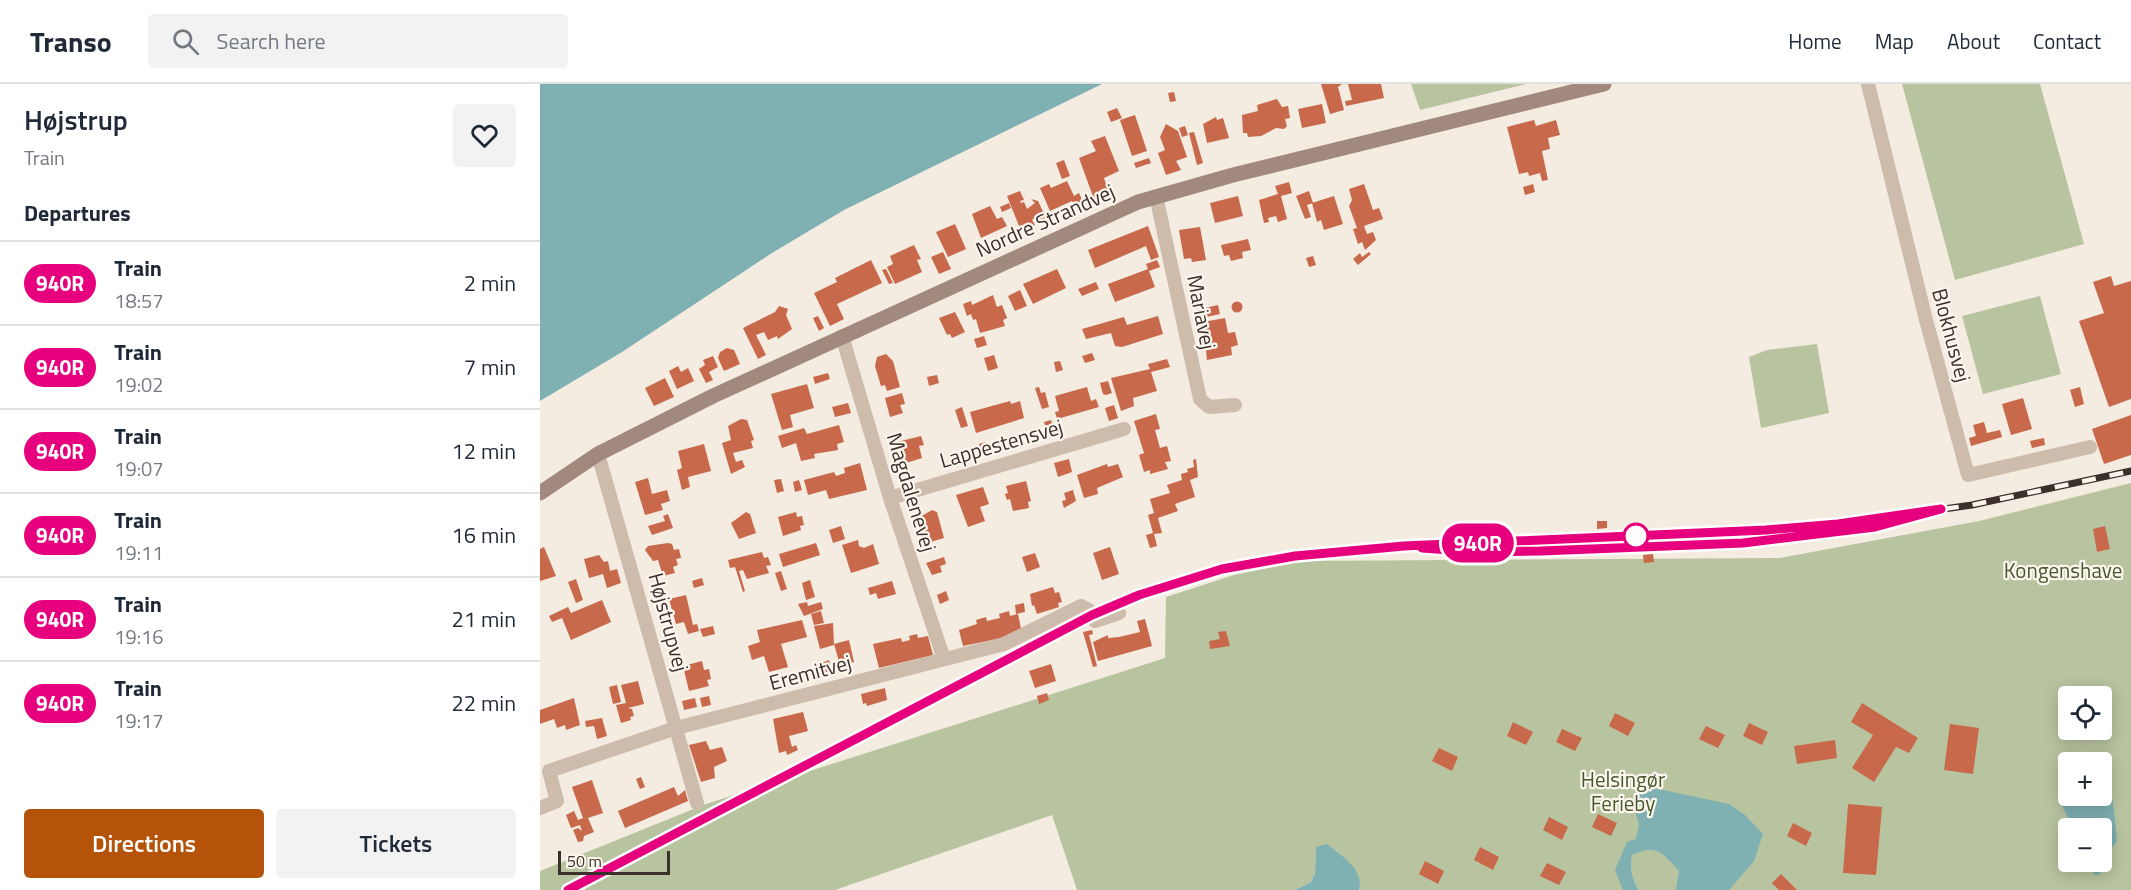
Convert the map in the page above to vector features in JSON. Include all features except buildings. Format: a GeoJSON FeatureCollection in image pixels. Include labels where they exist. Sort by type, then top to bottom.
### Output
{"type":"FeatureCollection","features":[{"type":"Feature","properties":{"kind":"main road","name":"Nordre Strandvej"},"geometry":{"type":"LineString","coordinates":[[540,493],[598,454],[713,396],[1105,215],[1156,196],[1605,84]]}},
{"type":"Feature","properties":{"kind":"street","name":"Blokhusvej"},"geometry":{"type":"LineString","coordinates":[[1868,84],[1926,320],[1968,475],[2090,447]]}},
{"type":"Feature","properties":{"kind":"street","name":"Mariavej"},"geometry":{"type":"LineString","coordinates":[[1156,196],[1200,399],[1209,407],[1235,405]]}},
{"type":"Feature","properties":{"kind":"street","name":"Magdalenevej"},"geometry":{"type":"LineString","coordinates":[[843,336],[890,498],[944,659]]}},
{"type":"Feature","properties":{"kind":"street","name":"Lappestensvej"},"geometry":{"type":"LineString","coordinates":[[890,498],[1124,429]]}},
{"type":"Feature","properties":{"kind":"street","name":"Højstrupvej"},"geometry":{"type":"LineString","coordinates":[[598,454],[697,803]]}},
{"type":"Feature","properties":{"kind":"street","name":"Eremitvej"},"geometry":{"type":"LineString","coordinates":[[540,808],[557,801],[549,771],[676,728],[1004,644],[1081,606],[1089,610],[1095,621],[1119,613]]}},
{"type":"Feature","properties":{"kind":"green space"},"geometry":{"type":"Polygon","coordinates":[[[1411,84],[1526,84],[1420,110],[1411,84]]]}},
{"type":"Feature","properties":{"kind":"green space"},"geometry":{"type":"Polygon","coordinates":[[[1902,84],[2040,84],[2084,244],[1955,280],[1902,84]]]}},
{"type":"Feature","properties":{"kind":"green space"},"geometry":{"type":"Polygon","coordinates":[[[2040,296],[2061,374],[1983,394],[1962,316],[2040,296]]]}},
{"type":"Feature","properties":{"kind":"green space"},"geometry":{"type":"Polygon","coordinates":[[[1817,344],[1829,413],[1761,428],[1749,357],[1767,350],[1817,344]]]}},
{"type":"Feature","properties":{"kind":"green space"},"geometry":{"type":"Polygon","coordinates":[[[2131,483],[2131,890],[1359,890],[1360,885],[1316,847],[1315,873],[1311,882],[1295,890],[1077,890],[1052,815],[835,890],[540,890],[540,871],[706,804],[1165,658],[1166,597],[1234,575],[1303,561],[1780,558],[1979,521],[2131,483]]]}},
{"type":"Feature","properties":{"kind":"water"},"geometry":{"type":"Polygon","coordinates":[[[540,84],[1102,84],[844,210],[772,253],[622,352],[540,401],[540,84]]]}},
{"type":"Feature","properties":{"kind":"water"},"geometry":{"type":"Polygon","coordinates":[[[1649,787],[1729,804],[1745,815],[1763,834],[1754,861],[1729,890],[1676,890],[1679,871],[1663,855],[1647,850],[1632,855],[1632,873],[1638,890],[1623,890],[1615,870],[1627,842],[1636,839],[1639,824],[1634,808],[1638,792],[1649,787]]]}},
{"type":"Feature","properties":{"kind":"water"},"geometry":{"type":"Polygon","coordinates":[[[2112,800],[2117,841],[2112,848],[2112,818],[2068,818],[2062,806],[2112,806],[2112,800]]]}},
{"type":"Feature","properties":{"kind":"water"},"geometry":{"type":"Polygon","coordinates":[[[1327,844],[1355,869],[1360,882],[1359,890],[1295,890],[1311,882],[1315,873],[1316,847],[1327,844]]]}},
{"type":"Feature","properties":{"kind":"railway"},"geometry":{"type":"LineString","coordinates":[[568,890],[1092,615],[1139,595],[1222,569],[1352,549],[1744,531],[1838,524],[1972,505],[2131,471]]}},
{"type":"Feature","properties":{"kind":"railway"},"geometry":{"type":"LineString","coordinates":[[1479,552],[1708,545],[1865,529]]}},
{"type":"Feature","properties":{"kind":"train","name":"940R"},"geometry":{"type":"LineString","coordinates":[[568,890],[1092,615],[1139,595],[1222,569],[1352,549],[1766,530],[1838,524],[1941,509],[1875,527],[1743,543],[1477,552],[1422,548]]}},
{"type":"Feature","properties":{"kind":"park label","name":"Kongenshave"},"geometry":{"type":"Point","coordinates":[2063,570]}},
{"type":"Feature","properties":{"kind":"park label","name":"Helsingør Ferieby"},"geometry":{"type":"Point","coordinates":[1623,791]}}]}
